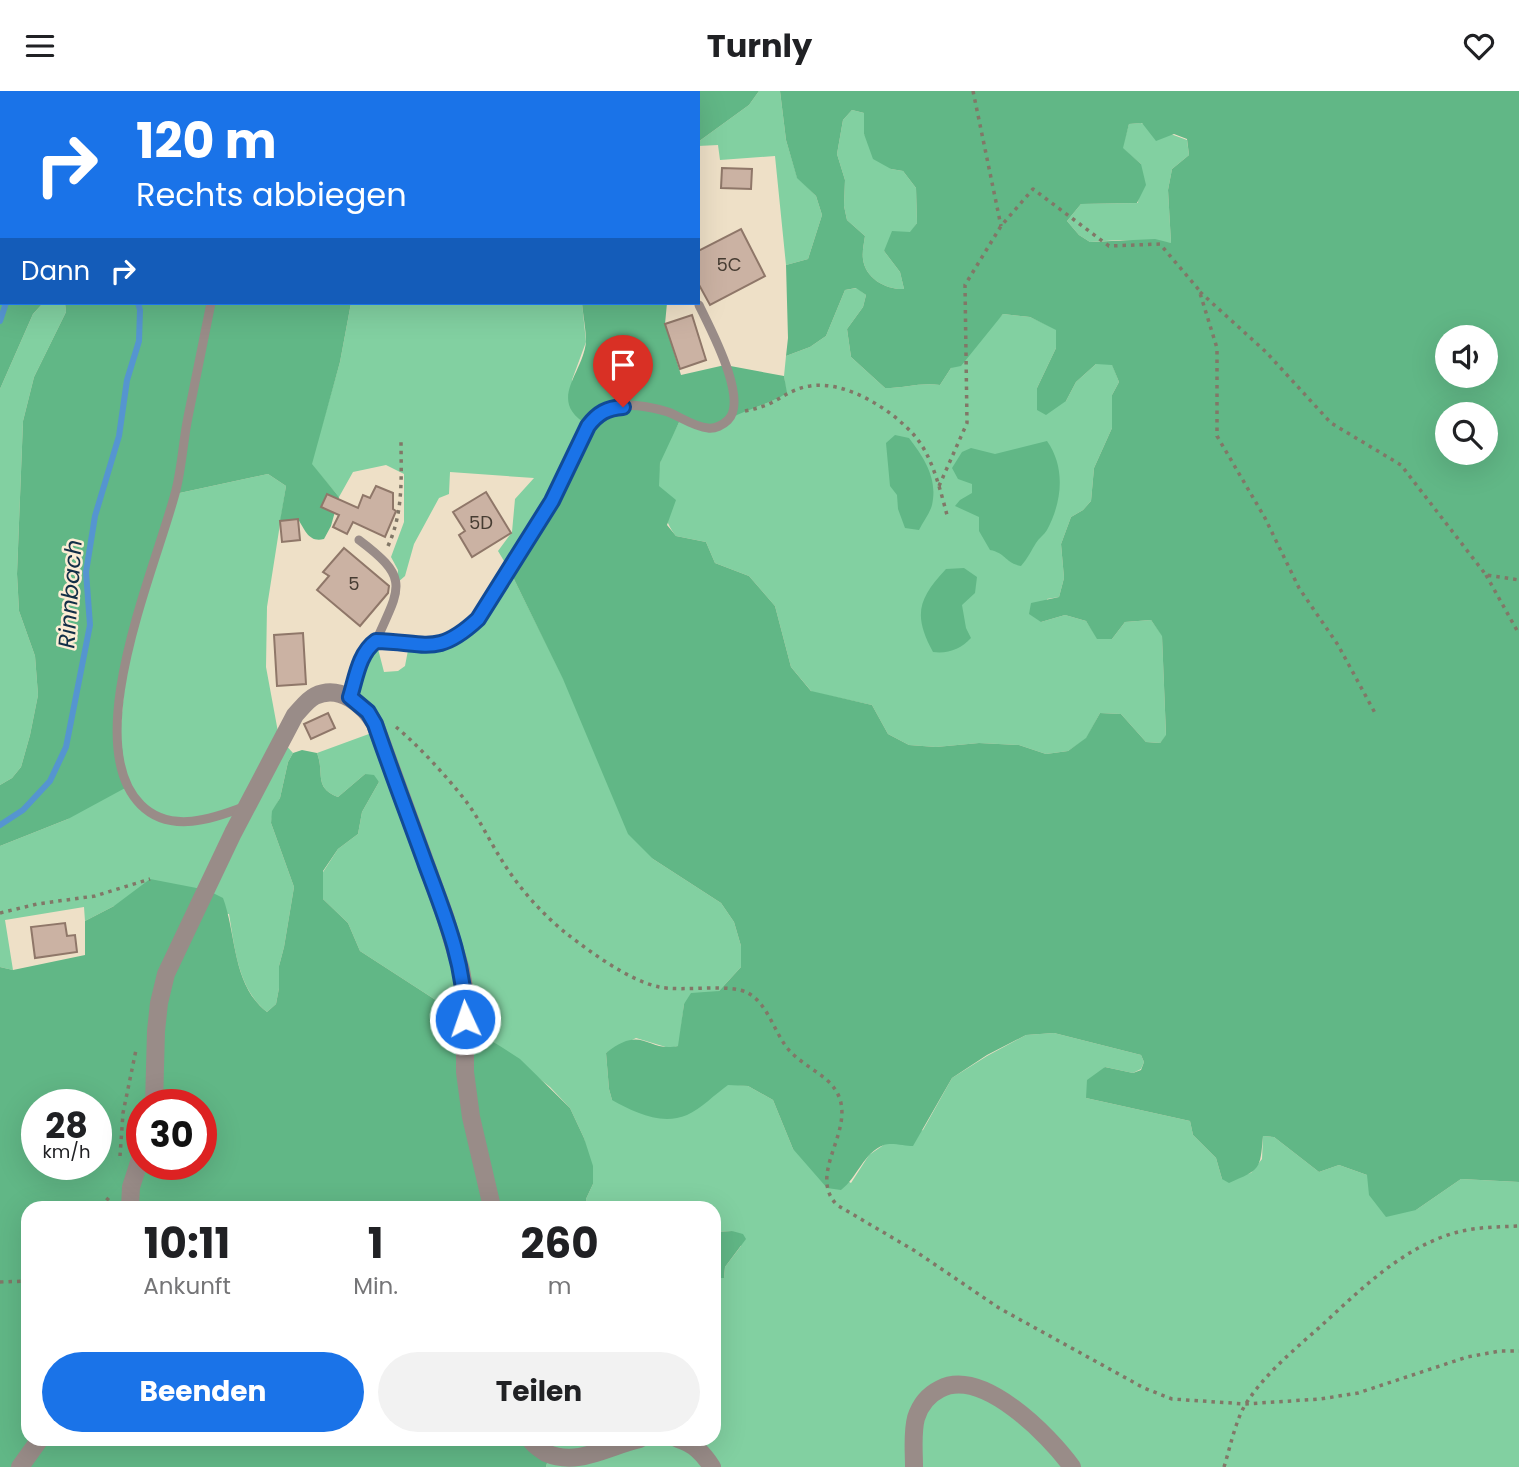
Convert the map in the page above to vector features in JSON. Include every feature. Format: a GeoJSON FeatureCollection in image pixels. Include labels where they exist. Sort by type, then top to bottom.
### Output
{"type":"FeatureCollection","features":[{"type":"Feature","properties":{"kind":"street"},"geometry":{"type":"LineString","coordinates":[[155,1089],[157,1017],[166,974],[246,806],[295,715],[305,704],[323,694],[350,697],[368,712],[375,724],[445,916],[461,970],[465,993],[465,1072],[471,1117],[491,1201]]}},
{"type":"Feature","properties":{"kind":"street"},"geometry":{"type":"LineString","coordinates":[[130,1201],[134,1180]]}},
{"type":"Feature","properties":{"kind":"street"},"geometry":{"type":"LineString","coordinates":[[914,1467],[916,1419],[921,1406],[941,1388],[951,1384],[965,1384],[990,1393],[1021,1415],[1046,1437],[1072,1467]]}},
{"type":"Feature","properties":{"kind":"street"},"geometry":{"type":"LineString","coordinates":[[20,1467],[35,1446]]}},
{"type":"Feature","properties":{"kind":"street"},"geometry":{"type":"LineString","coordinates":[[538,1446],[549,1455],[575,1462],[622,1446]]}},
{"type":"Feature","properties":{"kind":"street"},"geometry":{"type":"LineString","coordinates":[[693,1446],[703,1453],[712,1467]]}},
{"type":"Feature","properties":{"kind":"lane"},"geometry":{"type":"LineString","coordinates":[[211,305],[180,475],[144,591],[127,659],[116,741],[127,787],[147,811],[160,818],[197,822],[217,818],[246,806]]}},
{"type":"Feature","properties":{"kind":"lane"},"geometry":{"type":"LineString","coordinates":[[376,641],[421,646],[441,644],[462,634],[478,619],[552,501],[588,426],[609,408],[645,407],[667,412],[708,428],[725,423],[733,415],[736,402],[733,386],[699,305]]}},
{"type":"Feature","properties":{"kind":"lane"},"geometry":{"type":"LineString","coordinates":[[350,697],[360,664],[368,647],[376,641],[392,605],[397,583],[395,575],[383,558],[359,540]]}},
{"type":"Feature","properties":{"kind":"path"},"geometry":{"type":"LineString","coordinates":[[973,91],[1000,226]]}},
{"type":"Feature","properties":{"kind":"path"},"geometry":{"type":"LineString","coordinates":[[939,486],[967,423],[965,285],[1000,226],[1033,189],[1109,246],[1160,244],[1199,290],[1266,352],[1331,423],[1401,465],[1486,575],[1519,634]]}},
{"type":"Feature","properties":{"kind":"path"},"geometry":{"type":"LineString","coordinates":[[1199,290],[1217,348],[1217,436],[1265,518],[1299,588],[1338,645],[1375,713]]}},
{"type":"Feature","properties":{"kind":"path"},"geometry":{"type":"LineString","coordinates":[[733,415],[769,404],[787,393],[808,386],[828,384],[853,391],[890,414],[915,436],[936,475],[947,515]]}},
{"type":"Feature","properties":{"kind":"path"},"geometry":{"type":"LineString","coordinates":[[383,558],[396,528],[401,502],[401,439]]}},
{"type":"Feature","properties":{"kind":"path"},"geometry":{"type":"LineString","coordinates":[[1486,575],[1519,580]]}},
{"type":"Feature","properties":{"kind":"path"},"geometry":{"type":"LineString","coordinates":[[368,712],[383,716],[404,734],[466,801],[503,863],[537,907],[567,934],[632,978],[659,987],[730,989],[745,991],[754,997],[788,1049],[829,1082],[837,1093],[842,1107],[841,1132],[831,1155],[826,1179],[831,1198],[837,1205],[915,1251],[999,1308],[1144,1388],[1172,1399],[1245,1404],[1320,1399],[1358,1392],[1467,1357],[1500,1351],[1519,1351]]}},
{"type":"Feature","properties":{"kind":"path"},"geometry":{"type":"LineString","coordinates":[[0,913],[37,904],[95,896],[150,879]]}},
{"type":"Feature","properties":{"kind":"path"},"geometry":{"type":"LineString","coordinates":[[119,1166],[123,1113],[131,1065],[139,1038]]}},
{"type":"Feature","properties":{"kind":"path"},"geometry":{"type":"LineString","coordinates":[[1224,1467],[1245,1404],[1267,1376],[1393,1264],[1421,1246],[1467,1229],[1519,1226]]}},
{"type":"Feature","properties":{"kind":"path"},"geometry":{"type":"LineString","coordinates":[[0,1282],[21,1281]]}},
{"type":"Feature","properties":{"kind":"green space"},"geometry":{"type":"Polygon","coordinates":[[[700,91],[759,91],[749,105],[700,141],[700,91]]]}},
{"type":"Feature","properties":{"kind":"green space"},"geometry":{"type":"Polygon","coordinates":[[[759,91],[780,91],[786,140],[797,177],[816,196],[822,215],[808,259],[786,265],[775,156],[720,160],[718,145],[700,146],[700,141],[749,105],[759,91]]]}},
{"type":"Feature","properties":{"kind":"green space"},"geometry":{"type":"Polygon","coordinates":[[[780,91],[1519,91],[1519,1182],[1461,1179],[1416,1210],[1386,1217],[1369,1195],[1367,1175],[1339,1165],[1319,1172],[1274,1137],[1263,1136],[1257,1167],[1229,1183],[1222,1179],[1216,1158],[1193,1135],[1190,1121],[1086,1098],[1087,1080],[1105,1067],[1133,1073],[1141,1070],[1144,1062],[1141,1055],[1054,1033],[1026,1035],[987,1055],[952,1078],[913,1146],[890,1144],[877,1148],[841,1190],[827,1188],[793,1149],[773,1100],[748,1086],[728,1085],[697,1109],[677,1118],[648,1116],[612,1100],[606,1053],[618,1044],[637,1039],[659,1046],[678,1046],[684,1004],[691,993],[719,991],[741,967],[741,946],[734,922],[721,903],[653,859],[628,834],[563,679],[510,571],[588,425],[576,416],[568,397],[586,342],[582,305],[667,305],[665,324],[681,375],[725,365],[784,376],[787,393],[716,427],[681,418],[660,463],[659,486],[676,500],[667,525],[676,536],[706,542],[715,563],[749,576],[775,606],[791,667],[811,691],[872,705],[888,734],[909,745],[936,747],[979,743],[1019,745],[1046,754],[1068,751],[1086,738],[1100,713],[1121,714],[1146,742],[1160,743],[1166,735],[1162,636],[1151,620],[1125,622],[1112,639],[1097,639],[1086,621],[1065,615],[1041,622],[1029,614],[1031,603],[1059,597],[1064,578],[1061,544],[1071,517],[1091,501],[1094,468],[1112,428],[1112,395],[1119,382],[1112,365],[1096,364],[1076,382],[1066,401],[1046,415],[1037,410],[1037,388],[1056,348],[1056,330],[1030,317],[1003,314],[961,366],[951,368],[940,385],[885,388],[851,357],[847,329],[863,307],[866,295],[856,288],[845,290],[826,336],[810,347],[786,356],[786,265],[808,259],[822,215],[816,196],[797,178],[786,140],[780,91]],[[852,110],[843,120],[837,154],[845,180],[844,206],[847,220],[865,236],[863,256],[865,266],[872,277],[884,285],[904,289],[900,272],[884,251],[892,231],[910,232],[917,223],[916,188],[903,171],[891,169],[873,159],[864,134],[864,113],[852,110]],[[1142,123],[1129,124],[1123,148],[1141,164],[1146,185],[1137,203],[1081,204],[1067,221],[1079,235],[1090,242],[1155,239],[1171,243],[1168,190],[1172,169],[1189,155],[1187,139],[1174,134],[1156,141],[1142,123]]]}},
{"type":"Feature","properties":{"kind":"green space"},"geometry":{"type":"Polygon","coordinates":[[[852,110],[864,113],[864,134],[891,169],[903,171],[916,188],[917,223],[911,232],[884,251],[900,272],[904,289],[884,285],[872,277],[865,266],[863,256],[865,236],[847,220],[844,206],[845,180],[837,154],[843,120],[852,110]]]}},
{"type":"Feature","properties":{"kind":"green space"},"geometry":{"type":"Polygon","coordinates":[[[1141,123],[1187,140],[1189,155],[1172,169],[1168,190],[1171,243],[1120,240],[1090,242],[1079,235],[1067,221],[1081,204],[1138,203],[1141,164],[1122,148],[1129,124],[1141,123]]]}},
{"type":"Feature","properties":{"kind":"green space"},"geometry":{"type":"Polygon","coordinates":[[[857,288],[866,295],[863,307],[847,329],[851,357],[885,388],[940,385],[951,368],[1003,314],[1030,317],[1056,329],[1056,348],[1037,388],[1066,401],[1076,382],[1096,364],[1112,364],[1119,382],[1112,395],[1112,428],[1094,468],[1091,501],[1071,517],[1061,544],[1064,578],[1059,597],[1047,599],[1041,622],[1065,615],[1086,621],[1098,639],[1112,639],[1125,622],[1151,620],[1162,635],[1166,736],[1160,743],[1146,742],[1121,714],[1100,713],[1086,739],[1068,751],[1046,754],[1019,745],[979,743],[936,747],[909,745],[888,734],[872,705],[812,692],[791,667],[775,606],[749,576],[715,563],[706,542],[676,536],[671,529],[661,501],[658,481],[664,452],[681,418],[736,413],[786,393],[786,356],[810,347],[826,336],[845,290],[857,288]]]}},
{"type":"Feature","properties":{"kind":"green space"},"geometry":{"type":"Polygon","coordinates":[[[0,305],[41,305],[33,314],[0,389],[0,305]]]}},
{"type":"Feature","properties":{"kind":"green space"},"geometry":{"type":"Polygon","coordinates":[[[41,305],[65,305],[66,312],[34,377],[23,421],[17,574],[19,611],[35,656],[38,695],[21,767],[12,778],[0,785],[0,389],[33,314],[41,305]]]}},
{"type":"Feature","properties":{"kind":"green space"},"geometry":{"type":"Polygon","coordinates":[[[65,305],[351,305],[340,362],[312,464],[339,497],[331,526],[324,539],[319,540],[308,535],[298,519],[280,521],[286,486],[268,474],[175,494],[144,591],[118,716],[127,787],[68,819],[0,846],[0,785],[12,778],[21,767],[38,695],[35,656],[19,611],[17,574],[23,421],[34,377],[66,312],[65,305]]]}},
{"type":"Feature","properties":{"kind":"green space"},"geometry":{"type":"Polygon","coordinates":[[[351,305],[582,305],[586,342],[572,380],[588,426],[510,571],[498,551],[512,532],[515,499],[534,478],[450,472],[449,494],[439,498],[414,544],[405,576],[397,583],[398,570],[391,557],[404,522],[404,474],[386,465],[353,472],[339,497],[311,464],[340,362],[351,305]]]}},
{"type":"Feature","properties":{"kind":"green space"},"geometry":{"type":"Polygon","coordinates":[[[895,435],[909,438],[931,477],[932,505],[919,530],[905,528],[898,509],[897,495],[890,486],[886,443],[895,435]]]}},
{"type":"Feature","properties":{"kind":"green space"},"geometry":{"type":"Polygon","coordinates":[[[1047,441],[1057,462],[1059,497],[1047,530],[1021,566],[990,550],[979,531],[979,517],[955,506],[972,493],[972,484],[958,479],[952,468],[962,452],[971,448],[995,454],[1047,441]]]}},
{"type":"Feature","properties":{"kind":"green space"},"geometry":{"type":"Polygon","coordinates":[[[268,474],[286,486],[267,607],[266,667],[278,732],[293,753],[271,823],[294,887],[279,966],[276,1004],[267,1012],[250,992],[239,967],[229,914],[114,906],[85,921],[84,907],[5,920],[13,970],[0,967],[0,846],[68,819],[118,756],[127,659],[175,494],[268,474]]]}},
{"type":"Feature","properties":{"kind":"green space"},"geometry":{"type":"Polygon","coordinates":[[[964,568],[977,577],[975,593],[962,605],[966,628],[971,638],[954,650],[933,652],[921,617],[924,599],[946,569],[964,568]]]}},
{"type":"Feature","properties":{"kind":"green space"},"geometry":{"type":"Polygon","coordinates":[[[510,571],[653,859],[721,903],[734,922],[741,946],[741,967],[719,991],[684,1004],[679,1046],[669,1048],[636,1038],[606,1053],[612,1100],[711,1096],[728,1084],[748,1086],[773,1100],[793,1149],[851,1183],[869,1155],[885,1144],[923,1130],[952,1078],[1026,1035],[1054,1033],[1141,1055],[1144,1062],[1141,1069],[1133,1073],[1105,1067],[1086,1098],[1190,1121],[1193,1135],[1216,1158],[1222,1179],[1251,1173],[1262,1159],[1263,1136],[1274,1137],[1319,1172],[1339,1165],[1367,1175],[1416,1210],[1461,1179],[1519,1182],[1519,1467],[546,1467],[549,1455],[538,1446],[721,1446],[721,1278],[724,1278],[725,1267],[741,1246],[732,1231],[721,1232],[721,1201],[586,1201],[593,1184],[584,1138],[570,1108],[550,1087],[465,1019],[360,951],[348,923],[323,899],[323,872],[338,849],[358,834],[362,812],[379,782],[365,774],[338,797],[325,789],[321,779],[317,753],[377,731],[350,697],[360,664],[376,641],[384,672],[398,671],[405,666],[409,645],[421,646],[462,634],[510,571]]]}},
{"type":"Feature","properties":{"kind":"green space"},"geometry":{"type":"Polygon","coordinates":[[[302,750],[317,753],[322,784],[338,797],[365,774],[374,775],[379,782],[362,812],[358,834],[338,849],[323,871],[323,899],[348,923],[360,951],[465,1019],[520,1059],[570,1108],[593,1166],[593,1184],[586,1201],[21,1201],[21,1446],[538,1446],[549,1455],[546,1467],[0,1467],[0,967],[13,970],[85,955],[85,921],[114,906],[150,879],[207,890],[223,898],[241,974],[247,988],[267,1012],[276,1004],[279,966],[294,887],[271,823],[272,811],[280,798],[288,762],[293,753],[302,750]]]}},
{"type":"Feature","properties":{"kind":"green space"},"geometry":{"type":"Polygon","coordinates":[[[721,1232],[743,1234],[746,1239],[725,1267],[724,1278],[721,1278],[721,1232]]]}},
{"type":"Feature","properties":{"kind":"building"},"geometry":{"type":"Polygon","coordinates":[[[722,168],[752,169],[751,189],[721,188],[722,168]]]}},
{"type":"Feature","properties":{"kind":"building"},"geometry":{"type":"Polygon","coordinates":[[[741,229],[765,276],[710,305],[700,287],[700,250],[741,229]]]}},
{"type":"Feature","properties":{"kind":"building"},"geometry":{"type":"Polygon","coordinates":[[[692,315],[706,360],[680,369],[665,324],[692,315]]]}},
{"type":"Feature","properties":{"kind":"building"},"geometry":{"type":"Polygon","coordinates":[[[376,486],[393,493],[393,509],[396,511],[385,537],[353,522],[347,534],[333,527],[339,515],[321,507],[327,494],[358,508],[363,495],[370,498],[376,486]]]}},
{"type":"Feature","properties":{"kind":"building"},"geometry":{"type":"Polygon","coordinates":[[[486,492],[511,533],[472,557],[459,535],[465,531],[453,512],[486,492]]]}},
{"type":"Feature","properties":{"kind":"building"},"geometry":{"type":"Polygon","coordinates":[[[298,519],[300,540],[282,542],[280,521],[298,519]]]}},
{"type":"Feature","properties":{"kind":"building"},"geometry":{"type":"Polygon","coordinates":[[[344,548],[389,586],[388,593],[360,626],[317,590],[329,576],[323,572],[344,548]]]}},
{"type":"Feature","properties":{"kind":"building"},"geometry":{"type":"Polygon","coordinates":[[[303,633],[306,684],[277,686],[274,635],[303,633]]]}},
{"type":"Feature","properties":{"kind":"building"},"geometry":{"type":"Polygon","coordinates":[[[328,713],[335,728],[311,739],[304,724],[328,713]]]}},
{"type":"Feature","properties":{"kind":"building"},"geometry":{"type":"Polygon","coordinates":[[[65,923],[67,936],[75,935],[77,952],[35,958],[31,927],[65,923]]]}},
{"type":"Feature","properties":{"kind":"waterway"},"geometry":{"type":"LineString","coordinates":[[0,321],[5,305]]}},
{"type":"Feature","properties":{"kind":"waterway","name":"Rinnbach"},"geometry":{"type":"LineString","coordinates":[[0,825],[23,810],[50,781],[66,747],[90,625],[86,572],[95,516],[119,436],[127,380],[139,341],[139,305]]}},
{"type":"Feature","properties":{"kind":"route"},"geometry":{"type":"LineString","coordinates":[[465,1019],[465,993],[461,970],[445,916],[375,724],[368,712],[350,697],[360,664],[368,647],[376,641],[421,646],[441,644],[462,634],[478,619],[552,501],[588,426],[609,408],[623,407]]}}]}
